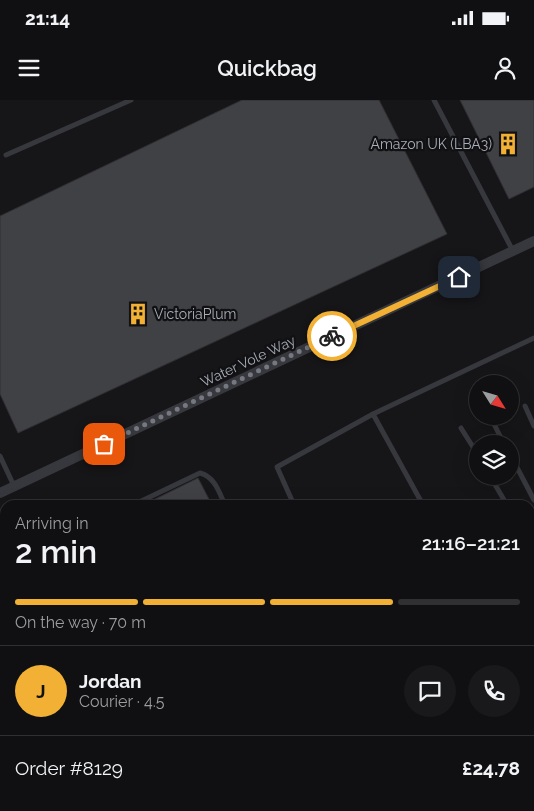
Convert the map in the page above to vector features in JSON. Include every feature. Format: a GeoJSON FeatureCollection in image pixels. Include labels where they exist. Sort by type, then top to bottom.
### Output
{"type":"FeatureCollection","features":[{"type":"Feature","properties":{"kind":"street","name":"Water Vole Way"},"geometry":{"type":"LineString","coordinates":[[0,493],[534,241]]}},
{"type":"Feature","properties":{"kind":"lane"},"geometry":{"type":"LineString","coordinates":[[6,155],[131,100]]}},
{"type":"Feature","properties":{"kind":"lane"},"geometry":{"type":"LineString","coordinates":[[434,100],[513,252]]}},
{"type":"Feature","properties":{"kind":"lane"},"geometry":{"type":"LineString","coordinates":[[292,500],[277,467],[373,414],[534,338]]}},
{"type":"Feature","properties":{"kind":"lane"},"geometry":{"type":"LineString","coordinates":[[524,406],[534,426]]}},
{"type":"Feature","properties":{"kind":"lane"},"geometry":{"type":"LineString","coordinates":[[373,414],[421,500]]}},
{"type":"Feature","properties":{"kind":"lane"},"geometry":{"type":"LineString","coordinates":[[461,428],[469,441]]}},
{"type":"Feature","properties":{"kind":"lane"},"geometry":{"type":"LineString","coordinates":[[0,456],[15,486]]}},
{"type":"Feature","properties":{"kind":"lane"},"geometry":{"type":"LineString","coordinates":[[519,471],[534,500]]}},
{"type":"Feature","properties":{"kind":"lane"},"geometry":{"type":"LineString","coordinates":[[143,500],[200,473],[208,475],[213,480],[223,500]]}},
{"type":"Feature","properties":{"kind":"lane"},"geometry":{"type":"LineString","coordinates":[[495,485],[504,500]]}},
{"type":"Feature","properties":{"kind":"building","name":"VictoriaPlum"},"geometry":{"type":"Polygon","coordinates":[[[242,100],[379,100],[447,234],[18,433],[0,394],[0,216],[242,100]]]}},
{"type":"Feature","properties":{"kind":"building","name":"Amazon UK (LBA3)"},"geometry":{"type":"Polygon","coordinates":[[[460,100],[534,100],[534,187],[509,199],[460,100]]]}},
{"type":"Feature","properties":{"kind":"building"},"geometry":{"type":"Polygon","coordinates":[[[198,478],[209,500],[153,500],[198,478]]]}},
{"type":"Feature","properties":{"kind":"way so far"},"geometry":{"type":"LineString","coordinates":[[104,444],[332,336]]}},
{"type":"Feature","properties":{"kind":"place","name":"Amazon UK (LBA3)"},"geometry":{"type":"Point","coordinates":[508,144]}},
{"type":"Feature","properties":{"kind":"place","name":"VictoriaPlum"},"geometry":{"type":"Point","coordinates":[138,314]}},
{"type":"Feature","properties":{"kind":"route"},"geometry":{"type":"LineString","coordinates":[[332,336],[459,277]]}}]}
